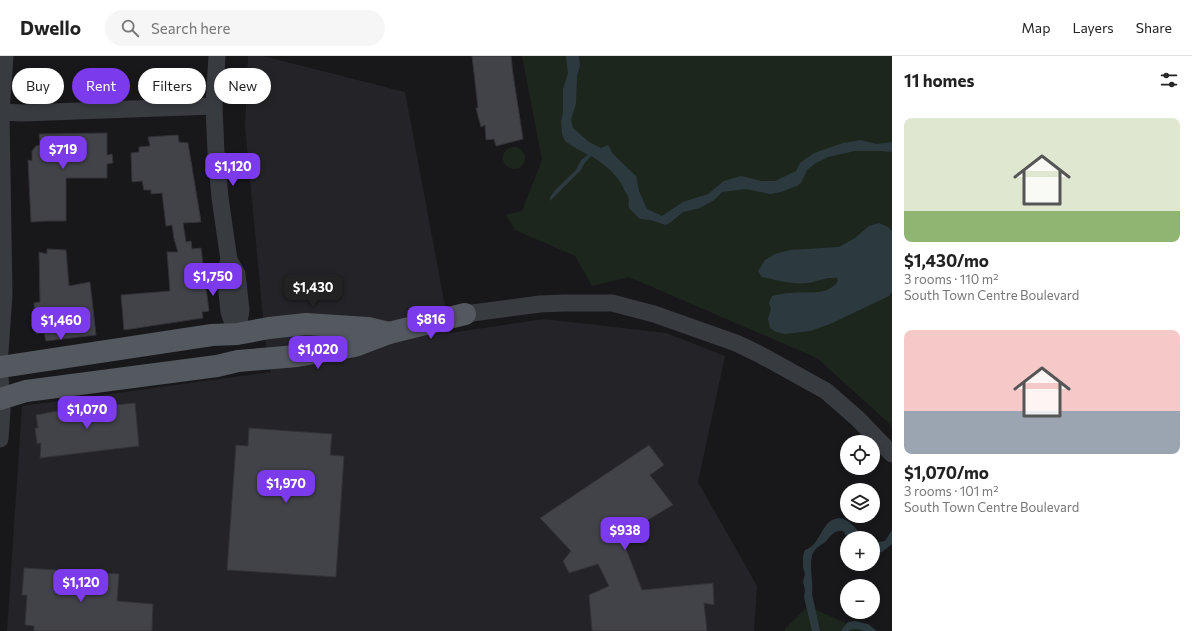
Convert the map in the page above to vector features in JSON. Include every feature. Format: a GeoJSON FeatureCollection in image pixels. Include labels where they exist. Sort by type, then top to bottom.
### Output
{"type":"FeatureCollection","features":[{"type":"Feature","properties":{"kind":"main road"},"geometry":{"type":"LineString","coordinates":[[1,399],[26,391],[176,372],[217,366],[238,361],[298,356],[355,346],[389,333],[465,314]]}},
{"type":"Feature","properties":{"kind":"main road"},"geometry":{"type":"LineString","coordinates":[[0,367],[212,335],[237,334],[269,328],[306,324],[368,328],[389,333]]}},
{"type":"Feature","properties":{"kind":"main road"},"geometry":{"type":"LineString","coordinates":[[325,326],[330,338],[329,350]]}},
{"type":"Feature","properties":{"kind":"main road"},"geometry":{"type":"LineString","coordinates":[[237,334],[238,361]]}},
{"type":"Feature","properties":{"kind":"street"},"geometry":{"type":"LineString","coordinates":[[0,352],[4,296],[0,112],[5,56]]}},
{"type":"Feature","properties":{"kind":"street"},"geometry":{"type":"LineString","coordinates":[[217,56],[214,106],[216,152],[220,198],[229,260],[237,274],[241,310],[237,334]]}},
{"type":"Feature","properties":{"kind":"street"},"geometry":{"type":"LineString","coordinates":[[0,112],[23,113],[214,106]]}},
{"type":"Feature","properties":{"kind":"street"},"geometry":{"type":"LineString","coordinates":[[465,314],[540,304],[612,303],[654,314],[736,343],[826,391],[858,419],[892,454]]}},
{"type":"Feature","properties":{"kind":"street"},"geometry":{"type":"LineString","coordinates":[[0,376],[0,439]]}},
{"type":"Feature","properties":{"kind":"shaded area"},"geometry":{"type":"Polygon","coordinates":[[[248,56],[263,56],[405,92],[450,333],[544,319],[666,333],[725,356],[698,482],[757,586],[754,631],[7,631],[22,406],[271,372],[265,338],[245,127],[246,104],[271,104],[271,68],[247,68],[248,56]]]}},
{"type":"Feature","properties":{"kind":"shaded area"},"geometry":{"type":"Polygon","coordinates":[[[522,56],[892,56],[892,426],[817,358],[629,277],[592,286],[575,256],[515,230],[506,215],[522,211],[542,160],[522,56]]]}},
{"type":"Feature","properties":{"kind":"shaded area"},"geometry":{"type":"Polygon","coordinates":[[[566,56],[579,56],[580,66],[577,76],[576,103],[571,120],[573,128],[589,142],[601,148],[608,145],[613,154],[636,176],[639,191],[647,209],[662,216],[683,202],[708,194],[724,181],[741,176],[761,181],[775,181],[796,171],[800,163],[814,153],[843,143],[860,140],[877,144],[892,142],[892,152],[855,151],[828,157],[816,163],[807,170],[801,183],[797,186],[781,192],[770,194],[746,189],[722,192],[714,200],[700,208],[683,212],[666,225],[650,220],[640,219],[629,208],[629,199],[617,177],[591,156],[581,170],[550,201],[554,191],[576,170],[581,160],[588,155],[565,141],[562,134],[561,121],[563,113],[563,89],[568,73],[566,56]]]}},
{"type":"Feature","properties":{"kind":"shaded area"},"geometry":{"type":"Polygon","coordinates":[[[514,147],[518,148],[524,154],[524,162],[518,168],[514,169],[510,168],[504,162],[503,158],[504,154],[510,148],[514,147]]]}},
{"type":"Feature","properties":{"kind":"shaded area"},"geometry":{"type":"Polygon","coordinates":[[[879,223],[888,227],[892,231],[892,292],[889,296],[830,324],[810,331],[785,334],[776,332],[770,328],[768,319],[771,309],[769,303],[772,296],[788,293],[823,291],[834,286],[838,281],[837,278],[833,278],[809,283],[797,283],[762,277],[758,271],[765,260],[775,254],[790,250],[839,247],[855,238],[869,226],[879,223]]]}},
{"type":"Feature","properties":{"kind":"shaded area"},"geometry":{"type":"Polygon","coordinates":[[[840,518],[840,523],[850,523],[858,531],[838,531],[834,533],[816,549],[813,554],[811,559],[812,594],[820,631],[812,631],[804,597],[805,590],[803,582],[805,574],[803,567],[803,556],[805,550],[814,544],[828,523],[832,520],[840,518]]]}},
{"type":"Feature","properties":{"kind":"shaded area"},"geometry":{"type":"Polygon","coordinates":[[[892,530],[892,544],[880,552],[880,542],[885,541],[892,530]]]}},
{"type":"Feature","properties":{"kind":"shaded area"},"geometry":{"type":"Polygon","coordinates":[[[808,606],[861,631],[785,631],[785,629],[808,606]]]}},
{"type":"Feature","properties":{"kind":"shaded area"},"geometry":{"type":"Polygon","coordinates":[[[855,621],[868,624],[877,631],[854,629],[841,631],[848,622],[855,621]]]}},
{"type":"Feature","properties":{"kind":"building"},"geometry":{"type":"Polygon","coordinates":[[[472,56],[511,56],[523,139],[496,146],[494,139],[486,140],[485,125],[481,127],[476,108],[478,108],[472,56]]]}},
{"type":"Feature","properties":{"kind":"building"},"geometry":{"type":"Polygon","coordinates":[[[107,133],[107,155],[112,154],[113,163],[107,164],[107,178],[66,178],[66,221],[31,222],[28,160],[32,161],[32,151],[36,146],[40,145],[39,134],[107,133]]]}},
{"type":"Feature","properties":{"kind":"building"},"geometry":{"type":"Polygon","coordinates":[[[178,135],[179,142],[188,143],[201,222],[183,223],[186,242],[191,241],[192,249],[201,248],[209,311],[202,312],[203,318],[124,330],[121,295],[170,291],[167,252],[178,252],[172,225],[166,226],[162,193],[151,194],[151,190],[144,190],[142,181],[132,182],[131,153],[139,152],[139,147],[150,146],[148,137],[178,135]]]}},
{"type":"Feature","properties":{"kind":"building"},"geometry":{"type":"Polygon","coordinates":[[[47,249],[66,250],[69,286],[90,282],[96,335],[46,341],[44,333],[36,334],[34,303],[40,302],[39,252],[47,254],[47,249]]]}},
{"type":"Feature","properties":{"kind":"building"},"geometry":{"type":"Polygon","coordinates":[[[135,403],[139,446],[40,458],[41,443],[37,444],[35,428],[38,428],[36,415],[62,410],[135,403]]]}},
{"type":"Feature","properties":{"kind":"building"},"geometry":{"type":"Polygon","coordinates":[[[249,428],[332,434],[330,455],[344,456],[336,577],[227,570],[236,445],[248,446],[249,428]]]}},
{"type":"Feature","properties":{"kind":"building"},"geometry":{"type":"Polygon","coordinates":[[[649,445],[664,465],[650,475],[673,505],[621,536],[642,590],[713,583],[714,605],[704,603],[707,631],[592,631],[589,595],[609,586],[598,564],[569,573],[563,561],[571,551],[540,518],[649,445]]]}},
{"type":"Feature","properties":{"kind":"building"},"geometry":{"type":"Polygon","coordinates":[[[24,568],[119,574],[117,601],[153,604],[152,631],[34,631],[34,626],[25,625],[27,595],[22,595],[24,568]]]}}]}
